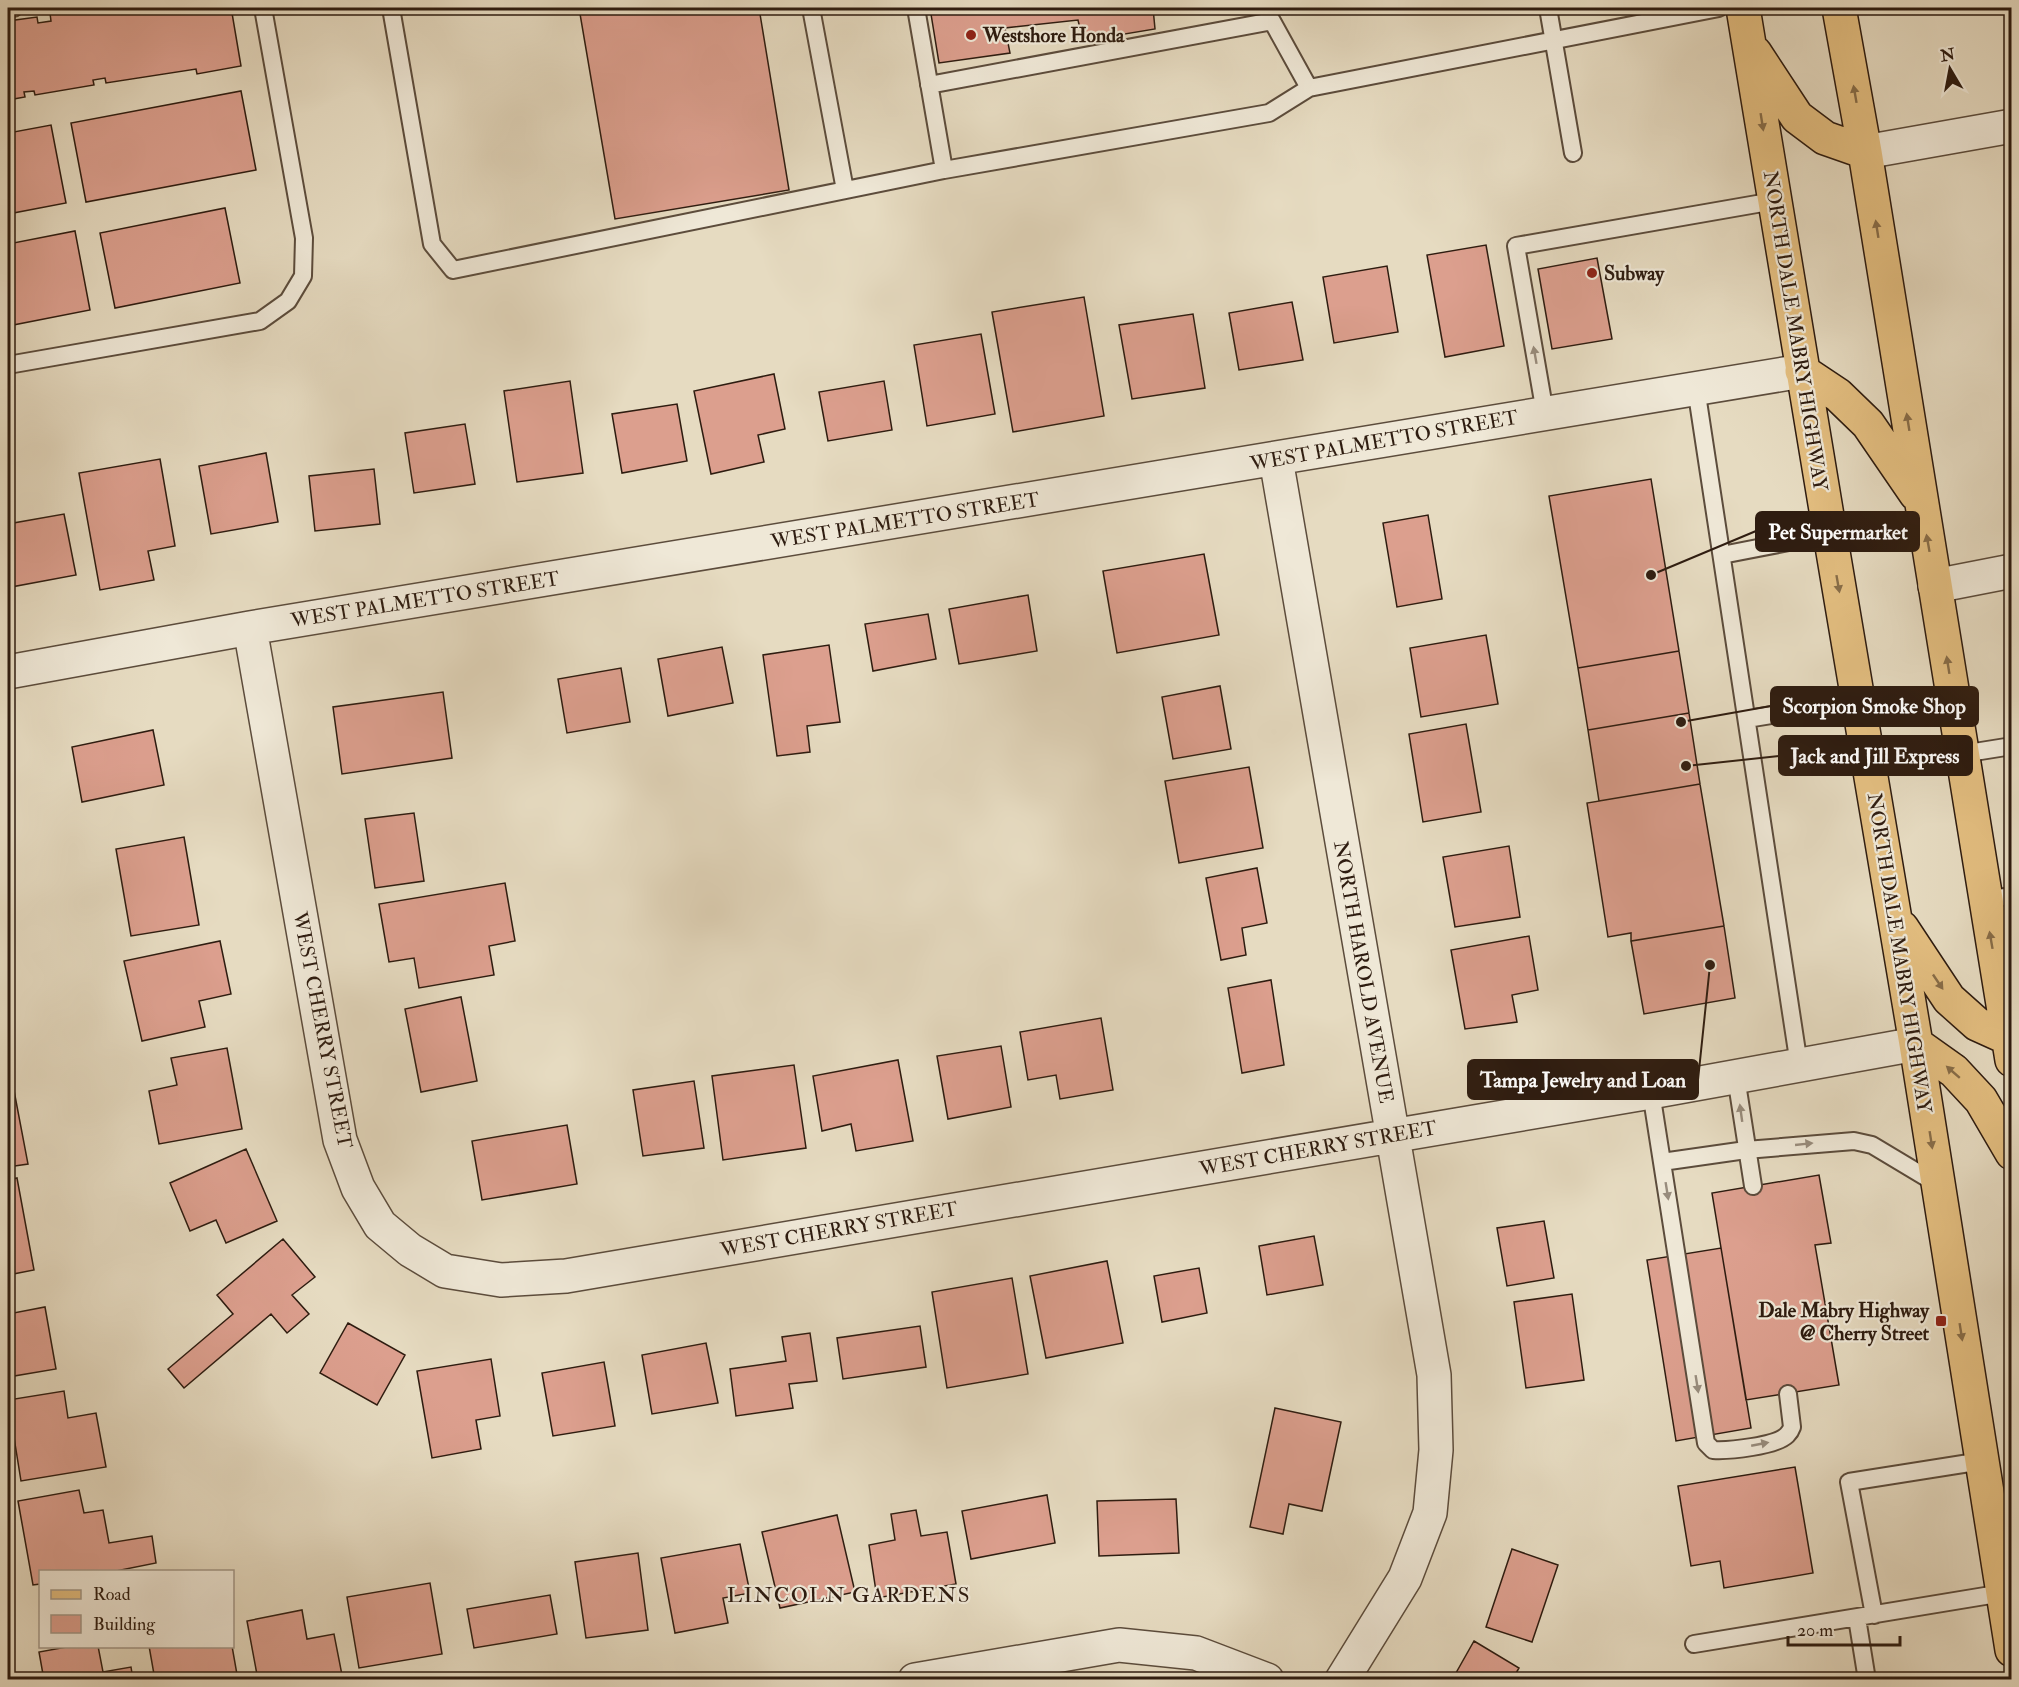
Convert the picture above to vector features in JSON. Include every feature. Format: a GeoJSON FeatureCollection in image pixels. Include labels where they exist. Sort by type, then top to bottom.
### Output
{"type":"FeatureCollection","features":[{"type":"Feature","properties":{"kind":"main road","name":"NORTH DALE MABRY HIGHWAY"},"geometry":{"type":"LineString","coordinates":[[1743,8],[1916,1044],[2012,1650]]}},
{"type":"Feature","properties":{"kind":"main road"},"geometry":{"type":"LineString","coordinates":[[1839,8],[1865,152],[1962,754],[1998,898],[2010,1045]]}},
{"type":"Feature","properties":{"kind":"main road"},"geometry":{"type":"LineString","coordinates":[[1749,44],[1797,117],[1825,138],[1865,152]]}},
{"type":"Feature","properties":{"kind":"main road"},"geometry":{"type":"LineString","coordinates":[[1802,371],[1838,394],[1868,424],[1921,500]]}},
{"type":"Feature","properties":{"kind":"main road"},"geometry":{"type":"LineString","coordinates":[[1894,916],[1949,999],[1977,1024],[2010,1045]]}},
{"type":"Feature","properties":{"kind":"main road"},"geometry":{"type":"LineString","coordinates":[[1916,1044],[1954,1071],[1981,1100],[2012,1153]]}},
{"type":"Feature","properties":{"kind":"street"},"geometry":{"type":"LineString","coordinates":[[1865,152],[2012,126]]}},
{"type":"Feature","properties":{"kind":"street","name":"WEST PALMETTO STREET"},"geometry":{"type":"LineString","coordinates":[[8,672],[250,628],[1802,371]]}},
{"type":"Feature","properties":{"kind":"street","name":"NORTH HAROLD AVENUE"},"geometry":{"type":"LineString","coordinates":[[1276,459],[1434,1375],[1437,1450],[1430,1513],[1405,1578],[1342,1680]]}},
{"type":"Feature","properties":{"kind":"street"},"geometry":{"type":"LineString","coordinates":[[1935,586],[2012,571]]}},
{"type":"Feature","properties":{"kind":"street","name":"WEST CHERRY STREET"},"geometry":{"type":"LineString","coordinates":[[250,628],[340,1140],[358,1188],[380,1225],[410,1250],[445,1271],[501,1280],[566,1276],[1651,1092],[1916,1044]]}},
{"type":"Feature","properties":{"kind":"street"},"geometry":{"type":"LineString","coordinates":[[915,1680],[1119,1645],[1196,1653],[1267,1680]]}},
{"type":"Feature","properties":{"kind":"lane"},"geometry":{"type":"LineString","coordinates":[[8,9],[14,8]]}},
{"type":"Feature","properties":{"kind":"lane"},"geometry":{"type":"LineString","coordinates":[[8,365],[260,321],[288,301],[303,276],[304,238],[263,8]]}},
{"type":"Feature","properties":{"kind":"lane"},"geometry":{"type":"LineString","coordinates":[[391,8],[432,244],[453,270],[944,170],[1269,113],[1309,88],[1719,8]]}},
{"type":"Feature","properties":{"kind":"lane"},"geometry":{"type":"LineString","coordinates":[[812,8],[845,190]]}},
{"type":"Feature","properties":{"kind":"lane"},"geometry":{"type":"LineString","coordinates":[[915,8],[944,170]]}},
{"type":"Feature","properties":{"kind":"lane"},"geometry":{"type":"LineString","coordinates":[[1548,8],[1573,153]]}},
{"type":"Feature","properties":{"kind":"lane"},"geometry":{"type":"LineString","coordinates":[[929,85],[1272,21],[1309,88]]}},
{"type":"Feature","properties":{"kind":"lane"},"geometry":{"type":"LineString","coordinates":[[1545,413],[1516,246],[1774,201]]}},
{"type":"Feature","properties":{"kind":"lane"},"geometry":{"type":"LineString","coordinates":[[1696,388],[1799,1065]]}},
{"type":"Feature","properties":{"kind":"lane"},"geometry":{"type":"LineString","coordinates":[[1722,555],[1830,534]]}},
{"type":"Feature","properties":{"kind":"lane"},"geometry":{"type":"LineString","coordinates":[[1747,719],[1858,701]]}},
{"type":"Feature","properties":{"kind":"lane"},"geometry":{"type":"LineString","coordinates":[[1962,754],[2012,746]]}},
{"type":"Feature","properties":{"kind":"lane"},"geometry":{"type":"LineString","coordinates":[[1736,1077],[1753,1186]]}},
{"type":"Feature","properties":{"kind":"lane"},"geometry":{"type":"LineString","coordinates":[[1651,1092],[1706,1443],[1713,1450],[1726,1451],[1776,1441],[1786,1436],[1792,1427],[1788,1394]]}},
{"type":"Feature","properties":{"kind":"lane"},"geometry":{"type":"LineString","coordinates":[[1662,1161],[1746,1150],[1854,1141],[1872,1145],[1938,1185]]}},
{"type":"Feature","properties":{"kind":"lane"},"geometry":{"type":"LineString","coordinates":[[1874,1616],[1849,1482],[1982,1461]]}},
{"type":"Feature","properties":{"kind":"lane"},"geometry":{"type":"LineString","coordinates":[[1694,1644],[2002,1593]]}},
{"type":"Feature","properties":{"kind":"lane"},"geometry":{"type":"LineString","coordinates":[[1857,1618],[1867,1680]]}},
{"type":"Feature","properties":{"kind":"building"},"geometry":{"type":"Polygon","coordinates":[[[80,8],[106,8],[106,12],[121,10],[121,8],[227,8],[228,14],[232,13],[241,66],[197,74],[196,69],[106,83],[105,78],[93,80],[94,85],[35,95],[34,91],[24,92],[25,97],[8,100],[8,21],[37,17],[38,23],[51,21],[50,13],[80,8]]]}},
{"type":"Feature","properties":{"kind":"building"},"geometry":{"type":"Polygon","coordinates":[[[579,8],[759,8],[789,190],[615,219],[579,8]]]}},
{"type":"Feature","properties":{"kind":"building","name":"Westshore Honda"},"geometry":{"type":"Polygon","coordinates":[[[930,8],[1153,8],[1155,29],[1083,41],[1078,20],[1005,28],[1010,53],[939,63],[930,8]]]}},
{"type":"Feature","properties":{"kind":"building"},"geometry":{"type":"Polygon","coordinates":[[[241,91],[256,170],[86,202],[71,123],[241,91]]]}},
{"type":"Feature","properties":{"kind":"building"},"geometry":{"type":"Polygon","coordinates":[[[51,125],[66,203],[8,214],[8,133],[51,125]]]}},
{"type":"Feature","properties":{"kind":"building"},"geometry":{"type":"Polygon","coordinates":[[[225,208],[240,283],[115,308],[100,233],[225,208]]]}},
{"type":"Feature","properties":{"kind":"building"},"geometry":{"type":"Polygon","coordinates":[[[75,231],[90,310],[8,326],[8,244],[75,231]]]}},
{"type":"Feature","properties":{"kind":"building"},"geometry":{"type":"Polygon","coordinates":[[[1486,245],[1504,346],[1445,357],[1427,255],[1486,245]]]}},
{"type":"Feature","properties":{"kind":"building"},"geometry":{"type":"Polygon","coordinates":[[[1597,258],[1612,339],[1552,349],[1538,269],[1597,258]]]}},
{"type":"Feature","properties":{"kind":"building"},"geometry":{"type":"Polygon","coordinates":[[[1387,266],[1398,332],[1334,343],[1323,277],[1387,266]]]}},
{"type":"Feature","properties":{"kind":"building"},"geometry":{"type":"Polygon","coordinates":[[[1084,297],[1104,416],[1013,432],[992,312],[1084,297]]]}},
{"type":"Feature","properties":{"kind":"building"},"geometry":{"type":"Polygon","coordinates":[[[1292,302],[1303,360],[1239,370],[1229,313],[1292,302]]]}},
{"type":"Feature","properties":{"kind":"building"},"geometry":{"type":"Polygon","coordinates":[[[1193,314],[1205,388],[1132,399],[1119,325],[1193,314]]]}},
{"type":"Feature","properties":{"kind":"building"},"geometry":{"type":"Polygon","coordinates":[[[981,334],[995,414],[927,426],[914,345],[981,334]]]}},
{"type":"Feature","properties":{"kind":"building"},"geometry":{"type":"Polygon","coordinates":[[[774,374],[785,429],[758,435],[764,462],[711,474],[694,391],[774,374]]]}},
{"type":"Feature","properties":{"kind":"building"},"geometry":{"type":"Polygon","coordinates":[[[570,381],[583,473],[517,482],[504,391],[570,381]]]}},
{"type":"Feature","properties":{"kind":"building"},"geometry":{"type":"Polygon","coordinates":[[[884,381],[892,430],[828,441],[819,392],[884,381]]]}},
{"type":"Feature","properties":{"kind":"building"},"geometry":{"type":"Polygon","coordinates":[[[677,404],[687,461],[622,473],[612,414],[677,404]]]}},
{"type":"Feature","properties":{"kind":"building"},"geometry":{"type":"Polygon","coordinates":[[[465,424],[475,484],[414,493],[405,433],[465,424]]]}},
{"type":"Feature","properties":{"kind":"building"},"geometry":{"type":"Polygon","coordinates":[[[266,453],[278,522],[211,534],[199,466],[266,453]]]}},
{"type":"Feature","properties":{"kind":"building"},"geometry":{"type":"Polygon","coordinates":[[[160,459],[175,546],[148,551],[154,580],[100,590],[79,473],[160,459]]]}},
{"type":"Feature","properties":{"kind":"building"},"geometry":{"type":"Polygon","coordinates":[[[374,469],[380,524],[315,531],[309,476],[374,469]]]}},
{"type":"Feature","properties":{"kind":"building"},"geometry":{"type":"Polygon","coordinates":[[[1651,479],[1679,651],[1578,668],[1549,496],[1651,479]]]}},
{"type":"Feature","properties":{"kind":"building"},"geometry":{"type":"Polygon","coordinates":[[[64,514],[76,575],[11,587],[8,565],[8,524],[64,514]]]}},
{"type":"Feature","properties":{"kind":"building"},"geometry":{"type":"Polygon","coordinates":[[[1428,515],[1442,599],[1397,607],[1383,523],[1428,515]]]}},
{"type":"Feature","properties":{"kind":"building"},"geometry":{"type":"Polygon","coordinates":[[[1204,554],[1219,635],[1117,653],[1103,571],[1204,554]]]}},
{"type":"Feature","properties":{"kind":"building"},"geometry":{"type":"Polygon","coordinates":[[[1028,595],[1037,651],[959,664],[949,609],[1028,595]]]}},
{"type":"Feature","properties":{"kind":"building"},"geometry":{"type":"Polygon","coordinates":[[[928,614],[936,659],[873,671],[865,624],[928,614]]]}},
{"type":"Feature","properties":{"kind":"building"},"geometry":{"type":"Polygon","coordinates":[[[1486,635],[1498,704],[1421,717],[1410,648],[1486,635]]]}},
{"type":"Feature","properties":{"kind":"building"},"geometry":{"type":"Polygon","coordinates":[[[829,645],[840,722],[807,726],[810,752],[777,756],[763,655],[829,645]]]}},
{"type":"Feature","properties":{"kind":"building"},"geometry":{"type":"Polygon","coordinates":[[[722,647],[733,703],[668,716],[658,659],[722,647]]]}},
{"type":"Feature","properties":{"kind":"building"},"geometry":{"type":"Polygon","coordinates":[[[1679,651],[1689,713],[1588,730],[1578,668],[1679,651]]]}},
{"type":"Feature","properties":{"kind":"building"},"geometry":{"type":"Polygon","coordinates":[[[621,668],[630,722],[567,733],[558,679],[621,668]]]}},
{"type":"Feature","properties":{"kind":"building"},"geometry":{"type":"Polygon","coordinates":[[[1220,686],[1231,749],[1173,759],[1162,697],[1220,686]]]}},
{"type":"Feature","properties":{"kind":"building"},"geometry":{"type":"Polygon","coordinates":[[[443,692],[452,758],[342,774],[333,707],[443,692]]]}},
{"type":"Feature","properties":{"kind":"building"},"geometry":{"type":"Polygon","coordinates":[[[1689,713],[1700,784],[1599,801],[1588,730],[1689,713]]]}},
{"type":"Feature","properties":{"kind":"building"},"geometry":{"type":"Polygon","coordinates":[[[1466,724],[1481,812],[1423,822],[1409,734],[1466,724]]]}},
{"type":"Feature","properties":{"kind":"building"},"geometry":{"type":"Polygon","coordinates":[[[153,730],[164,785],[82,802],[72,747],[153,730]]]}},
{"type":"Feature","properties":{"kind":"building"},"geometry":{"type":"Polygon","coordinates":[[[1249,767],[1263,848],[1179,863],[1165,781],[1249,767]]]}},
{"type":"Feature","properties":{"kind":"building"},"geometry":{"type":"Polygon","coordinates":[[[1700,784],[1724,926],[1631,941],[1631,933],[1608,937],[1587,803],[1700,784]]]}},
{"type":"Feature","properties":{"kind":"building"},"geometry":{"type":"Polygon","coordinates":[[[414,813],[424,881],[375,888],[365,819],[414,813]]]}},
{"type":"Feature","properties":{"kind":"building"},"geometry":{"type":"Polygon","coordinates":[[[184,837],[199,925],[131,936],[116,849],[184,837]]]}},
{"type":"Feature","properties":{"kind":"building"},"geometry":{"type":"Polygon","coordinates":[[[1509,846],[1520,917],[1455,927],[1443,857],[1509,846]]]}},
{"type":"Feature","properties":{"kind":"building"},"geometry":{"type":"Polygon","coordinates":[[[1257,868],[1267,923],[1242,928],[1246,955],[1221,960],[1206,878],[1257,868]]]}},
{"type":"Feature","properties":{"kind":"building"},"geometry":{"type":"Polygon","coordinates":[[[505,883],[515,941],[489,946],[494,975],[419,988],[414,958],[389,962],[379,904],[505,883]]]}},
{"type":"Feature","properties":{"kind":"building"},"geometry":{"type":"Polygon","coordinates":[[[1724,926],[1735,998],[1644,1014],[1631,941],[1724,926]]]}},
{"type":"Feature","properties":{"kind":"building"},"geometry":{"type":"Polygon","coordinates":[[[1529,936],[1538,990],[1512,995],[1517,1022],[1465,1029],[1451,950],[1529,936]]]}},
{"type":"Feature","properties":{"kind":"building"},"geometry":{"type":"Polygon","coordinates":[[[220,941],[231,994],[199,1001],[205,1027],[142,1041],[124,961],[220,941]]]}},
{"type":"Feature","properties":{"kind":"building"},"geometry":{"type":"Polygon","coordinates":[[[1271,980],[1284,1065],[1242,1073],[1228,988],[1271,980]]]}},
{"type":"Feature","properties":{"kind":"building"},"geometry":{"type":"Polygon","coordinates":[[[461,997],[477,1081],[421,1092],[405,1009],[461,997]]]}},
{"type":"Feature","properties":{"kind":"building"},"geometry":{"type":"Polygon","coordinates":[[[1101,1018],[1113,1090],[1060,1099],[1056,1075],[1028,1080],[1020,1032],[1101,1018]]]}},
{"type":"Feature","properties":{"kind":"building"},"geometry":{"type":"Polygon","coordinates":[[[8,1023],[13,1059],[8,1060],[8,1023]]]}},
{"type":"Feature","properties":{"kind":"building"},"geometry":{"type":"Polygon","coordinates":[[[1001,1046],[1011,1107],[948,1119],[937,1056],[1001,1046]]]}},
{"type":"Feature","properties":{"kind":"building"},"geometry":{"type":"Polygon","coordinates":[[[227,1048],[242,1129],[159,1144],[149,1091],[177,1085],[171,1058],[227,1048]]]}},
{"type":"Feature","properties":{"kind":"building"},"geometry":{"type":"Polygon","coordinates":[[[898,1060],[913,1141],[856,1151],[851,1124],[822,1131],[813,1076],[898,1060]]]}},
{"type":"Feature","properties":{"kind":"building"},"geometry":{"type":"Polygon","coordinates":[[[794,1065],[806,1148],[723,1160],[712,1076],[794,1065]]]}},
{"type":"Feature","properties":{"kind":"building"},"geometry":{"type":"Polygon","coordinates":[[[12,1080],[28,1164],[8,1167],[8,1081],[12,1080]]]}},
{"type":"Feature","properties":{"kind":"building"},"geometry":{"type":"Polygon","coordinates":[[[694,1081],[704,1148],[643,1156],[633,1090],[694,1081]]]}},
{"type":"Feature","properties":{"kind":"building"},"geometry":{"type":"Polygon","coordinates":[[[567,1125],[577,1184],[482,1200],[472,1141],[567,1125]]]}},
{"type":"Feature","properties":{"kind":"building"},"geometry":{"type":"Polygon","coordinates":[[[246,1149],[277,1221],[226,1243],[216,1220],[190,1231],[170,1183],[246,1149]]]}},
{"type":"Feature","properties":{"kind":"building"},"geometry":{"type":"Polygon","coordinates":[[[1819,1175],[1831,1243],[1815,1245],[1839,1385],[1746,1400],[1712,1193],[1819,1175]]]}},
{"type":"Feature","properties":{"kind":"building"},"geometry":{"type":"Polygon","coordinates":[[[17,1178],[34,1270],[8,1275],[8,1180],[17,1178]]]}},
{"type":"Feature","properties":{"kind":"building"},"geometry":{"type":"Polygon","coordinates":[[[1544,1221],[1554,1278],[1507,1286],[1497,1228],[1544,1221]]]}},
{"type":"Feature","properties":{"kind":"building"},"geometry":{"type":"Polygon","coordinates":[[[1314,1236],[1323,1285],[1267,1295],[1259,1246],[1314,1236]]]}},
{"type":"Feature","properties":{"kind":"building"},"geometry":{"type":"Polygon","coordinates":[[[283,1239],[315,1277],[292,1295],[309,1314],[287,1333],[271,1314],[184,1388],[168,1369],[233,1314],[217,1295],[283,1239]]]}},
{"type":"Feature","properties":{"kind":"building"},"geometry":{"type":"Polygon","coordinates":[[[1721,1248],[1751,1428],[1676,1441],[1647,1260],[1721,1248]]]}},
{"type":"Feature","properties":{"kind":"building"},"geometry":{"type":"Polygon","coordinates":[[[1107,1261],[1123,1343],[1046,1358],[1030,1276],[1107,1261]]]}},
{"type":"Feature","properties":{"kind":"building"},"geometry":{"type":"Polygon","coordinates":[[[1199,1268],[1207,1313],[1162,1322],[1154,1276],[1199,1268]]]}},
{"type":"Feature","properties":{"kind":"building"},"geometry":{"type":"Polygon","coordinates":[[[1012,1278],[1028,1374],[947,1388],[932,1292],[1012,1278]]]}},
{"type":"Feature","properties":{"kind":"building"},"geometry":{"type":"Polygon","coordinates":[[[1572,1294],[1584,1380],[1526,1388],[1514,1302],[1572,1294]]]}},
{"type":"Feature","properties":{"kind":"building"},"geometry":{"type":"Polygon","coordinates":[[[45,1307],[56,1369],[8,1377],[8,1314],[45,1307]]]}},
{"type":"Feature","properties":{"kind":"building"},"geometry":{"type":"Polygon","coordinates":[[[348,1323],[405,1355],[377,1405],[320,1373],[348,1323]]]}},
{"type":"Feature","properties":{"kind":"building"},"geometry":{"type":"Polygon","coordinates":[[[920,1326],[926,1367],[843,1379],[837,1338],[920,1326]]]}},
{"type":"Feature","properties":{"kind":"building"},"geometry":{"type":"Polygon","coordinates":[[[810,1333],[817,1381],[789,1384],[793,1408],[736,1416],[730,1369],[786,1361],[782,1337],[810,1333]]]}},
{"type":"Feature","properties":{"kind":"building"},"geometry":{"type":"Polygon","coordinates":[[[706,1343],[718,1403],[652,1414],[642,1355],[706,1343]]]}},
{"type":"Feature","properties":{"kind":"building"},"geometry":{"type":"Polygon","coordinates":[[[491,1359],[500,1416],[476,1420],[481,1449],[432,1458],[417,1371],[491,1359]]]}},
{"type":"Feature","properties":{"kind":"building"},"geometry":{"type":"Polygon","coordinates":[[[604,1362],[615,1426],[553,1436],[542,1373],[604,1362]]]}},
{"type":"Feature","properties":{"kind":"building"},"geometry":{"type":"Polygon","coordinates":[[[64,1391],[68,1418],[96,1413],[106,1467],[21,1481],[8,1400],[64,1391]]]}},
{"type":"Feature","properties":{"kind":"building"},"geometry":{"type":"Polygon","coordinates":[[[1275,1408],[1341,1422],[1322,1511],[1289,1504],[1283,1534],[1250,1527],[1275,1408]]]}},
{"type":"Feature","properties":{"kind":"building"},"geometry":{"type":"Polygon","coordinates":[[[1795,1467],[1813,1573],[1724,1588],[1720,1561],[1691,1566],[1678,1486],[1795,1467]]]}},
{"type":"Feature","properties":{"kind":"building"},"geometry":{"type":"Polygon","coordinates":[[[79,1490],[84,1513],[103,1510],[109,1543],[152,1536],[156,1563],[121,1570],[39,1570],[39,1584],[33,1585],[18,1501],[79,1490]]]}},
{"type":"Feature","properties":{"kind":"building"},"geometry":{"type":"Polygon","coordinates":[[[1047,1495],[1055,1543],[971,1559],[962,1511],[1047,1495]]]}},
{"type":"Feature","properties":{"kind":"building"},"geometry":{"type":"Polygon","coordinates":[[[1176,1499],[1179,1553],[1099,1556],[1097,1501],[1176,1499]]]}},
{"type":"Feature","properties":{"kind":"building"},"geometry":{"type":"Polygon","coordinates":[[[916,1510],[921,1536],[947,1532],[956,1584],[877,1598],[869,1545],[895,1540],[891,1514],[916,1510]]]}},
{"type":"Feature","properties":{"kind":"building"},"geometry":{"type":"Polygon","coordinates":[[[837,1515],[855,1592],[780,1608],[762,1532],[837,1515]]]}},
{"type":"Feature","properties":{"kind":"building"},"geometry":{"type":"Polygon","coordinates":[[[740,1544],[750,1593],[723,1598],[728,1623],[675,1633],[661,1558],[740,1544]]]}},
{"type":"Feature","properties":{"kind":"building"},"geometry":{"type":"Polygon","coordinates":[[[1512,1549],[1558,1565],[1532,1642],[1486,1627],[1512,1549]]]}},
{"type":"Feature","properties":{"kind":"building"},"geometry":{"type":"Polygon","coordinates":[[[638,1553],[648,1630],[586,1638],[575,1562],[638,1553]]]}},
{"type":"Feature","properties":{"kind":"building"},"geometry":{"type":"Polygon","coordinates":[[[430,1583],[442,1654],[359,1668],[347,1597],[430,1583]]]}},
{"type":"Feature","properties":{"kind":"building"},"geometry":{"type":"Polygon","coordinates":[[[550,1595],[557,1634],[474,1648],[467,1609],[550,1595]]]}},
{"type":"Feature","properties":{"kind":"building"},"geometry":{"type":"Polygon","coordinates":[[[302,1610],[307,1639],[334,1634],[343,1680],[258,1680],[247,1621],[302,1610]]]}},
{"type":"Feature","properties":{"kind":"building"},"geometry":{"type":"Polygon","coordinates":[[[1474,1641],[1519,1668],[1512,1680],[1452,1680],[1474,1641]]]}},
{"type":"Feature","properties":{"kind":"building"},"geometry":{"type":"Polygon","coordinates":[[[61,1648],[98,1648],[103,1672],[131,1667],[133,1680],[44,1680],[39,1652],[61,1648]]]}},
{"type":"Feature","properties":{"kind":"building"},"geometry":{"type":"Polygon","coordinates":[[[149,1648],[232,1648],[238,1680],[155,1680],[149,1648]]]}},
{"type":"Feature","properties":{"kind":"place","name":"Westshore Honda"},"geometry":{"type":"Point","coordinates":[971,35]}},
{"type":"Feature","properties":{"kind":"place","name":"Subway"},"geometry":{"type":"Point","coordinates":[1592,273]}},
{"type":"Feature","properties":{"kind":"place","name":"Pet Supermarket"},"geometry":{"type":"Point","coordinates":[1651,575]}},
{"type":"Feature","properties":{"kind":"place","name":"Scorpion Smoke Shop"},"geometry":{"type":"Point","coordinates":[1681,722]}},
{"type":"Feature","properties":{"kind":"place","name":"Jack and Jill Express"},"geometry":{"type":"Point","coordinates":[1686,766]}},
{"type":"Feature","properties":{"kind":"place","name":"Tampa Jewelry and Loan"},"geometry":{"type":"Point","coordinates":[1710,965]}},
{"type":"Feature","properties":{"kind":"place","name":"Dale Mabry Highway @ Cherry Street"},"geometry":{"type":"Point","coordinates":[1941,1321]}},
{"type":"Feature","properties":{"kind":"district","name":"LINCOLN GARDENS"},"geometry":{"type":"Point","coordinates":[849,1595]}}]}
